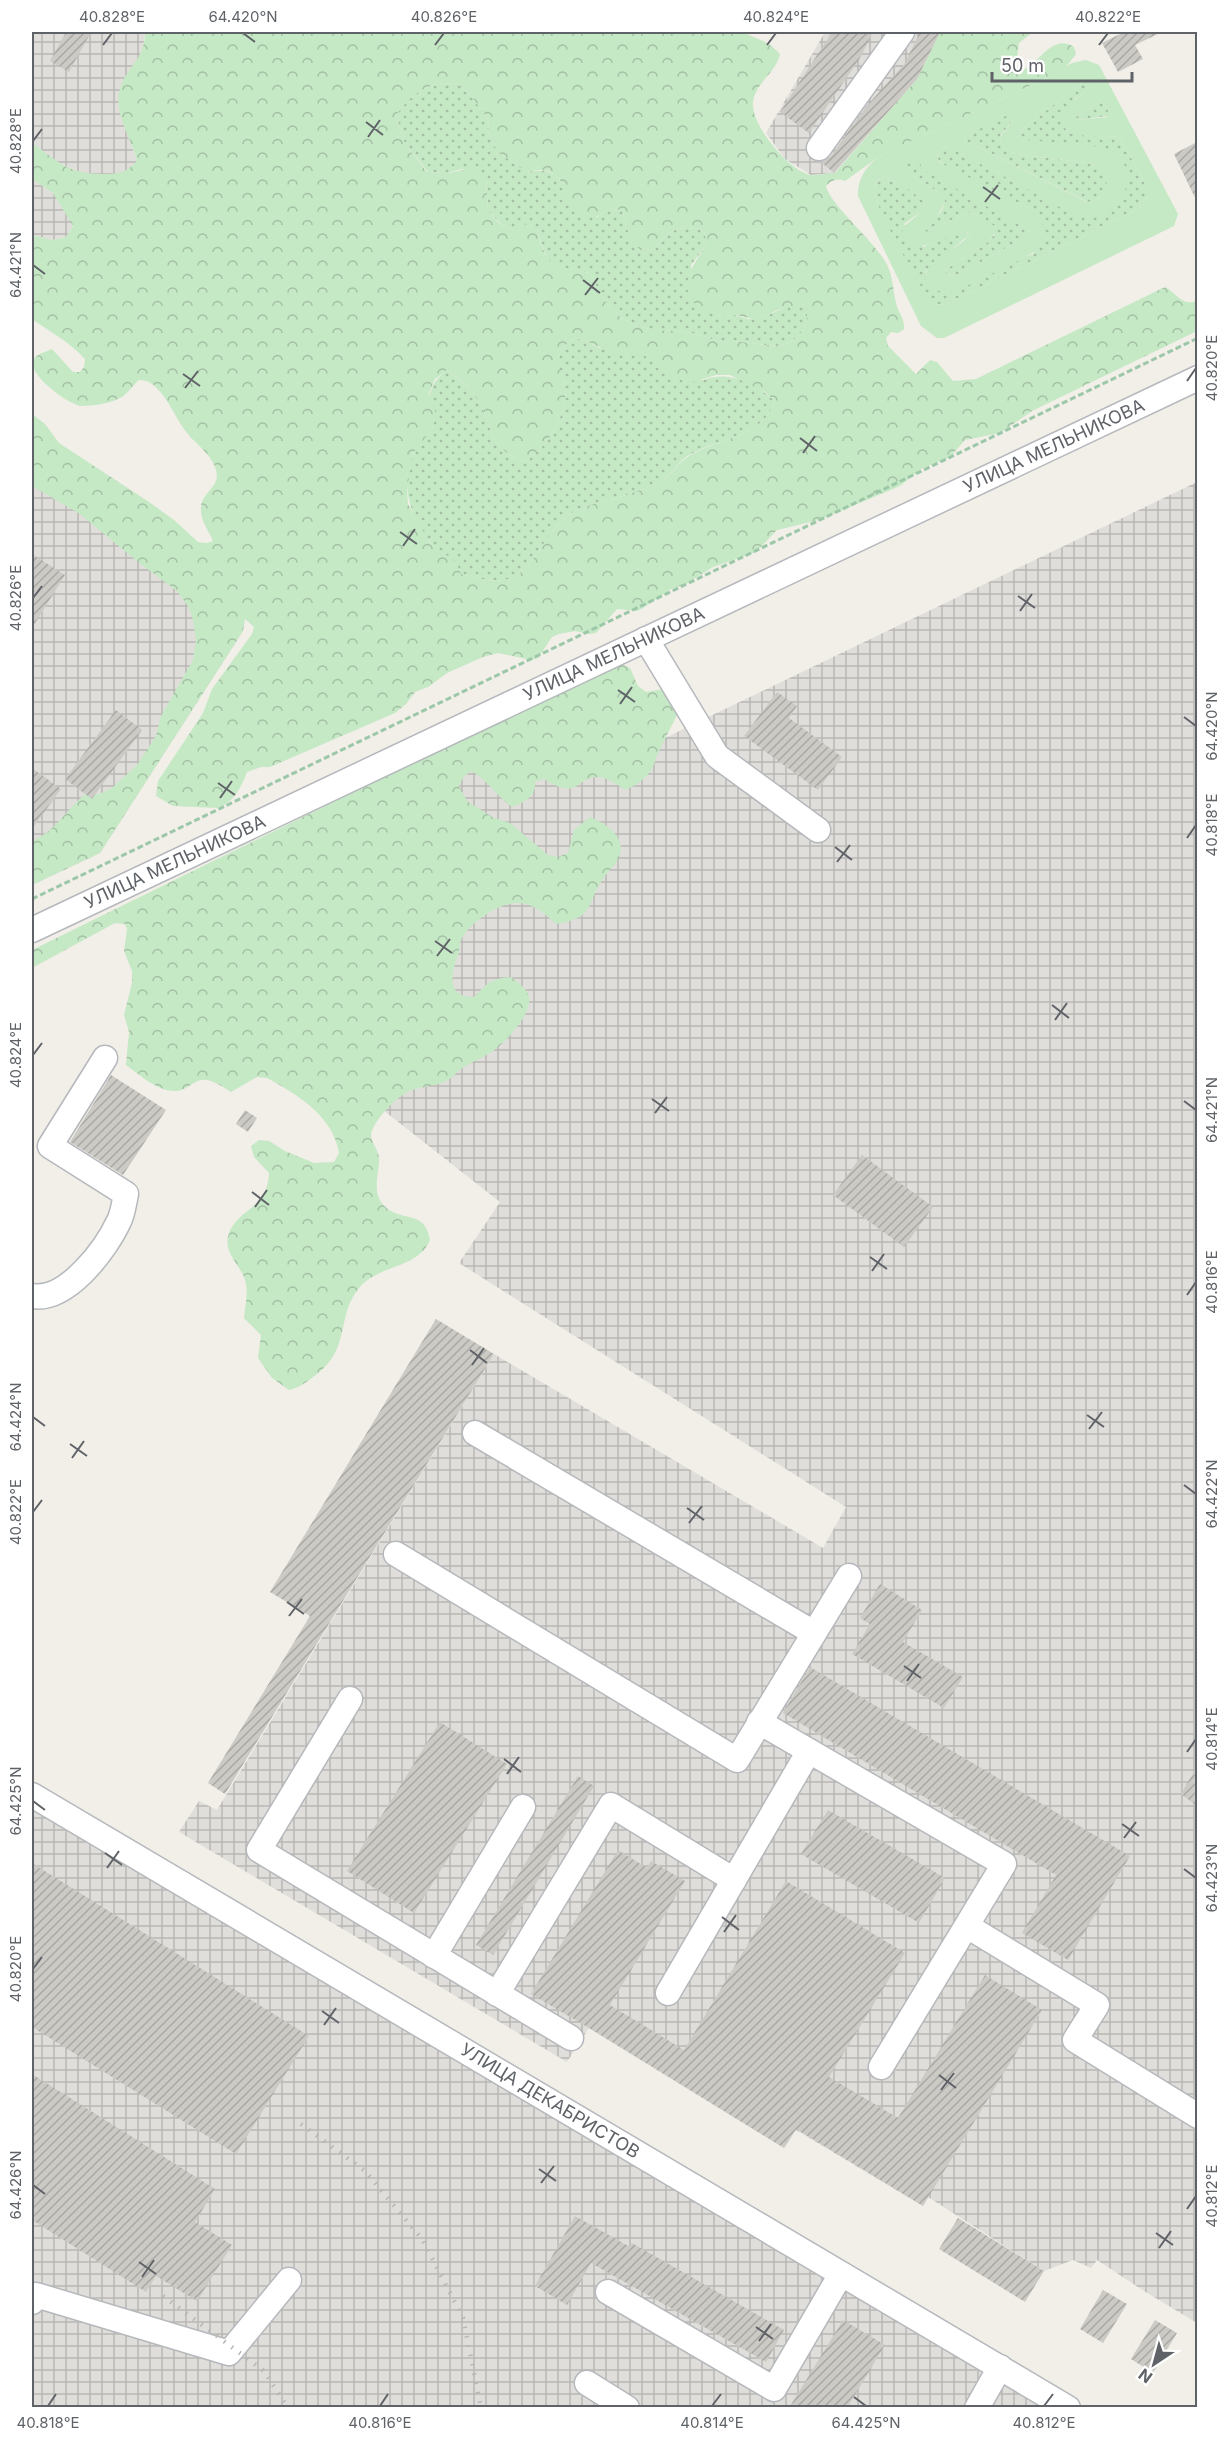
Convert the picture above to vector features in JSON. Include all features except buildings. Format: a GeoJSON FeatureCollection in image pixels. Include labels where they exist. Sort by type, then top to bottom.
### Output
{"type":"FeatureCollection","features":[{"type":"Feature","properties":{"kind":"street"},"geometry":{"type":"LineString","coordinates":[[819,148],[902,32]]}},
{"type":"Feature","properties":{"kind":"street","name":"УЛИЦА МЕЛЬНИКОВА"},"geometry":{"type":"LineString","coordinates":[[32,930],[1197,378]]}},
{"type":"Feature","properties":{"kind":"street"},"geometry":{"type":"LineString","coordinates":[[646,639],[717,756],[818,830]]}},
{"type":"Feature","properties":{"kind":"street"},"geometry":{"type":"LineString","coordinates":[[32,1296],[56,1292],[82,1275],[99,1255],[119,1221],[126,1194],[50,1146],[105,1058]]}},
{"type":"Feature","properties":{"kind":"street"},"geometry":{"type":"LineString","coordinates":[[475,1433],[814,1633]]}},
{"type":"Feature","properties":{"kind":"street"},"geometry":{"type":"LineString","coordinates":[[396,1554],[737,1760],[849,1576]]}},
{"type":"Feature","properties":{"kind":"street"},"geometry":{"type":"LineString","coordinates":[[350,1699],[259,1850],[571,2038]]}},
{"type":"Feature","properties":{"kind":"street"},"geometry":{"type":"LineString","coordinates":[[759,1722],[1004,1864],[880,2067]]}},
{"type":"Feature","properties":{"kind":"street"},"geometry":{"type":"LineString","coordinates":[[668,1993],[810,1751]]}},
{"type":"Feature","properties":{"kind":"street","name":"УЛИЦА ДЕКАБРИСТОВ"},"geometry":{"type":"LineString","coordinates":[[32,1795],[1068,2408]]}},
{"type":"Feature","properties":{"kind":"street"},"geometry":{"type":"LineString","coordinates":[[497,1994],[610,1805],[734,1880]]}},
{"type":"Feature","properties":{"kind":"street"},"geometry":{"type":"LineString","coordinates":[[434,1956],[523,1807]]}},
{"type":"Feature","properties":{"kind":"street"},"geometry":{"type":"LineString","coordinates":[[967,1926],[1097,2005],[1075,2040],[1197,2116]]}},
{"type":"Feature","properties":{"kind":"street"},"geometry":{"type":"LineString","coordinates":[[608,2292],[774,2389],[841,2274]]}},
{"type":"Feature","properties":{"kind":"street"},"geometry":{"type":"LineString","coordinates":[[32,2302],[36,2295],[229,2353],[289,2280]]}},
{"type":"Feature","properties":{"kind":"street"},"geometry":{"type":"LineString","coordinates":[[977,2408],[1000,2367]]}},
{"type":"Feature","properties":{"kind":"street"},"geometry":{"type":"LineString","coordinates":[[587,2383],[627,2408]]}},
{"type":"Feature","properties":{"kind":"path"},"geometry":{"type":"LineString","coordinates":[[32,899],[1197,338]]}},
{"type":"Feature","properties":{"kind":"shaded area"},"geometry":{"type":"Polygon","coordinates":[[[32,32],[145,32],[143,49],[122,83],[120,113],[137,161],[128,171],[115,174],[84,174],[55,161],[32,143],[32,32]]]}},
{"type":"Feature","properties":{"kind":"shaded area"},"geometry":{"type":"Polygon","coordinates":[[[825,32],[940,32],[917,78],[834,173],[811,175],[785,159],[766,133],[825,32]]]}},
{"type":"Feature","properties":{"kind":"shaded area"},"geometry":{"type":"Polygon","coordinates":[[[32,179],[53,193],[67,215],[73,226],[66,237],[53,240],[32,235],[32,179]]]}},
{"type":"Feature","properties":{"kind":"shaded area"},"geometry":{"type":"Polygon","coordinates":[[[32,475],[243,631],[100,853],[32,885],[32,475]]]}},
{"type":"Feature","properties":{"kind":"shaded area"},"geometry":{"type":"Polygon","coordinates":[[[1197,482],[1197,2323],[1097,2260],[1091,2268],[1073,2260],[1044,2271],[928,2197],[923,2206],[796,2130],[784,2148],[589,2028],[567,2062],[179,1832],[199,1801],[217,1810],[494,1354],[823,1548],[846,1507],[459,1263],[500,1202],[139,918],[547,715],[617,761],[1197,482]]]}},
{"type":"Feature","properties":{"kind":"shaded area"},"geometry":{"type":"Polygon","coordinates":[[[32,1809],[1055,2407],[32,2407],[32,1809]]]}},
{"type":"Feature","properties":{"kind":"green space"},"geometry":{"type":"Polygon","coordinates":[[[145,32],[744,32],[766,43],[780,54],[778,61],[755,95],[754,111],[758,122],[764,134],[782,156],[802,172],[814,175],[835,173],[917,79],[940,32],[1033,32],[1019,43],[1016,66],[1023,70],[1053,46],[1066,44],[1074,47],[1076,54],[1066,67],[1051,76],[880,156],[845,181],[834,180],[826,186],[829,194],[883,258],[890,271],[904,329],[898,333],[891,332],[886,338],[888,346],[916,374],[930,360],[937,362],[953,381],[976,379],[1165,287],[1184,301],[1198,300],[1197,331],[1032,411],[1000,433],[965,440],[950,457],[921,469],[900,486],[819,520],[777,530],[756,552],[713,567],[686,584],[671,589],[637,611],[617,609],[596,633],[575,631],[559,634],[552,637],[538,658],[531,660],[498,653],[483,657],[447,673],[428,687],[415,692],[395,713],[270,767],[261,767],[247,772],[236,794],[218,808],[173,806],[156,796],[158,781],[203,713],[212,689],[252,634],[254,627],[245,619],[243,631],[100,853],[32,885],[32,841],[54,826],[85,794],[99,794],[112,788],[137,765],[156,736],[161,716],[193,660],[196,640],[189,608],[177,591],[80,514],[32,486],[32,414],[45,424],[59,443],[149,502],[174,520],[198,542],[213,541],[203,521],[201,507],[204,497],[216,481],[216,470],[204,450],[187,433],[158,389],[149,382],[139,380],[118,399],[103,404],[76,405],[51,389],[33,367],[36,357],[52,349],[73,372],[80,372],[84,367],[85,359],[66,342],[32,319],[32,235],[53,240],[66,237],[73,226],[53,193],[32,179],[32,143],[65,166],[81,172],[114,174],[133,165],[137,161],[118,103],[122,83],[140,54],[145,32]],[[443,83],[416,93],[396,115],[405,144],[427,172],[447,173],[475,168],[486,180],[488,211],[499,223],[513,230],[524,224],[537,229],[548,259],[559,267],[590,273],[608,305],[625,320],[641,327],[692,333],[722,342],[772,346],[794,340],[803,331],[807,320],[806,304],[783,308],[764,317],[756,318],[735,315],[719,316],[703,309],[693,302],[688,294],[687,285],[689,275],[707,244],[704,231],[682,228],[670,233],[654,249],[640,250],[628,232],[623,210],[609,209],[592,217],[577,213],[566,201],[558,177],[545,170],[527,172],[504,156],[495,147],[489,135],[488,119],[472,97],[458,84],[443,83]],[[575,338],[563,347],[556,362],[564,380],[564,404],[561,416],[549,438],[524,463],[502,449],[496,441],[482,407],[466,385],[447,370],[435,379],[429,393],[436,413],[433,428],[413,453],[407,489],[408,504],[430,543],[456,562],[461,574],[494,581],[514,577],[528,565],[554,530],[569,515],[663,479],[683,460],[697,451],[737,436],[760,423],[769,413],[775,401],[765,392],[730,375],[716,375],[689,383],[676,378],[641,353],[612,353],[575,338]]]}},
{"type":"Feature","properties":{"kind":"green space"},"geometry":{"type":"Polygon","coordinates":[[[1086,60],[1099,65],[1178,214],[1174,226],[944,338],[937,338],[921,326],[858,196],[861,178],[867,168],[880,156],[1051,76],[1072,63],[1086,60]],[[1085,80],[1024,128],[1018,136],[1022,140],[1079,144],[1108,149],[1119,157],[1126,168],[1127,180],[1124,193],[1117,204],[1107,212],[1094,217],[1078,215],[949,147],[939,148],[937,158],[941,163],[1032,210],[1042,223],[1044,233],[1042,243],[1034,252],[955,292],[947,292],[937,290],[927,284],[926,275],[929,267],[969,234],[958,233],[928,245],[910,245],[905,239],[902,228],[922,211],[925,202],[902,184],[882,177],[875,188],[877,202],[904,256],[934,305],[947,304],[1143,206],[1147,197],[1147,188],[1120,137],[1074,135],[1063,127],[1062,120],[1067,109],[1076,99],[1092,88],[1090,80],[1085,80]],[[1100,101],[1076,117],[1077,120],[1107,117],[1108,109],[1100,101]],[[1022,108],[965,136],[964,140],[1087,202],[1095,200],[1104,193],[1107,181],[1096,164],[1015,154],[1002,145],[1000,137],[1022,108]],[[920,159],[903,165],[904,170],[944,196],[945,202],[935,221],[917,231],[920,235],[968,212],[984,218],[998,229],[988,242],[945,270],[946,275],[956,276],[1024,238],[1027,234],[1023,227],[925,171],[921,167],[920,159]]]}},
{"type":"Feature","properties":{"kind":"green space"},"geometry":{"type":"Polygon","coordinates":[[[1085,80],[1090,80],[1092,88],[1075,99],[1066,130],[1079,135],[1120,137],[1147,188],[1147,197],[1143,206],[947,304],[934,305],[912,273],[880,211],[875,195],[877,182],[882,177],[902,184],[925,202],[922,211],[904,224],[923,247],[954,233],[966,232],[969,235],[926,271],[926,280],[935,290],[1033,254],[1043,240],[1032,210],[945,166],[937,158],[939,148],[949,147],[1076,214],[1090,217],[1122,160],[1104,148],[1021,140],[1018,136],[1024,128],[1085,80]]]}},
{"type":"Feature","properties":{"kind":"green space"},"geometry":{"type":"Polygon","coordinates":[[[443,83],[458,84],[472,97],[488,119],[489,135],[495,147],[504,156],[527,172],[542,171],[558,177],[565,197],[597,217],[609,209],[623,210],[628,232],[641,250],[654,249],[670,233],[682,228],[704,231],[707,244],[691,265],[695,303],[719,316],[734,315],[748,319],[763,317],[789,306],[807,304],[807,320],[803,331],[794,340],[772,346],[722,342],[692,333],[641,327],[625,320],[608,305],[590,273],[559,267],[549,260],[537,229],[513,230],[500,223],[488,211],[486,180],[462,169],[447,173],[428,172],[405,144],[396,115],[416,93],[443,83]]]}},
{"type":"Feature","properties":{"kind":"green space"},"geometry":{"type":"Polygon","coordinates":[[[1100,101],[1108,109],[1108,116],[1077,120],[1076,117],[1100,101]]]}},
{"type":"Feature","properties":{"kind":"green space"},"geometry":{"type":"Polygon","coordinates":[[[1023,107],[1000,136],[1002,145],[1015,154],[1096,164],[1107,181],[1107,187],[1101,197],[1088,202],[964,140],[965,136],[1023,107]]]}},
{"type":"Feature","properties":{"kind":"green space"},"geometry":{"type":"Polygon","coordinates":[[[920,158],[922,162],[1023,227],[1027,234],[1024,238],[956,276],[946,275],[945,270],[988,242],[995,234],[984,218],[968,212],[920,235],[917,231],[940,213],[944,196],[904,170],[902,165],[920,158]]]}},
{"type":"Feature","properties":{"kind":"green space"},"geometry":{"type":"Polygon","coordinates":[[[575,338],[599,348],[641,353],[654,361],[703,380],[722,377],[741,380],[759,389],[775,401],[769,413],[760,423],[737,436],[686,457],[663,479],[569,515],[554,530],[528,565],[514,577],[494,581],[461,574],[454,563],[433,546],[422,532],[412,511],[407,488],[409,465],[413,454],[433,428],[431,389],[447,370],[466,385],[482,407],[496,441],[502,449],[524,463],[549,438],[561,416],[565,392],[564,380],[556,362],[563,347],[575,338]]]}},
{"type":"Feature","properties":{"kind":"green space"},"geometry":{"type":"Polygon","coordinates":[[[622,664],[630,668],[638,686],[646,692],[670,688],[681,707],[655,763],[649,773],[636,785],[625,790],[599,777],[585,780],[571,788],[564,788],[544,779],[535,782],[534,792],[529,798],[512,807],[471,771],[463,778],[459,786],[467,801],[492,817],[510,823],[548,855],[558,857],[568,853],[574,830],[590,817],[610,828],[615,834],[621,846],[620,853],[597,889],[588,909],[578,918],[557,924],[528,905],[509,904],[493,910],[477,921],[460,942],[452,979],[455,990],[459,994],[474,997],[490,982],[511,977],[528,994],[527,1011],[511,1035],[493,1051],[460,1070],[447,1081],[412,1090],[400,1097],[376,1123],[371,1136],[379,1157],[378,1197],[388,1209],[423,1223],[430,1240],[417,1256],[377,1274],[359,1288],[348,1310],[335,1354],[317,1374],[289,1390],[272,1378],[258,1358],[261,1335],[244,1318],[246,1285],[227,1243],[232,1227],[263,1195],[267,1185],[269,1173],[254,1157],[251,1146],[259,1140],[269,1141],[285,1151],[314,1163],[334,1162],[339,1153],[330,1128],[322,1117],[302,1099],[267,1078],[257,1077],[231,1092],[209,1080],[198,1081],[180,1091],[169,1091],[150,1082],[126,1065],[129,1032],[124,1015],[132,983],[132,971],[124,951],[127,929],[125,924],[115,923],[32,968],[32,950],[535,703],[622,664]]]}},
{"type":"Feature","properties":{"kind":"railway"},"geometry":{"type":"LineString","coordinates":[[301,2124],[365,2171],[422,2239],[463,2318],[481,2408]]}},
{"type":"Feature","properties":{"kind":"railway"},"geometry":{"type":"LineString","coordinates":[[163,2296],[264,2371],[288,2408]]}}]}
